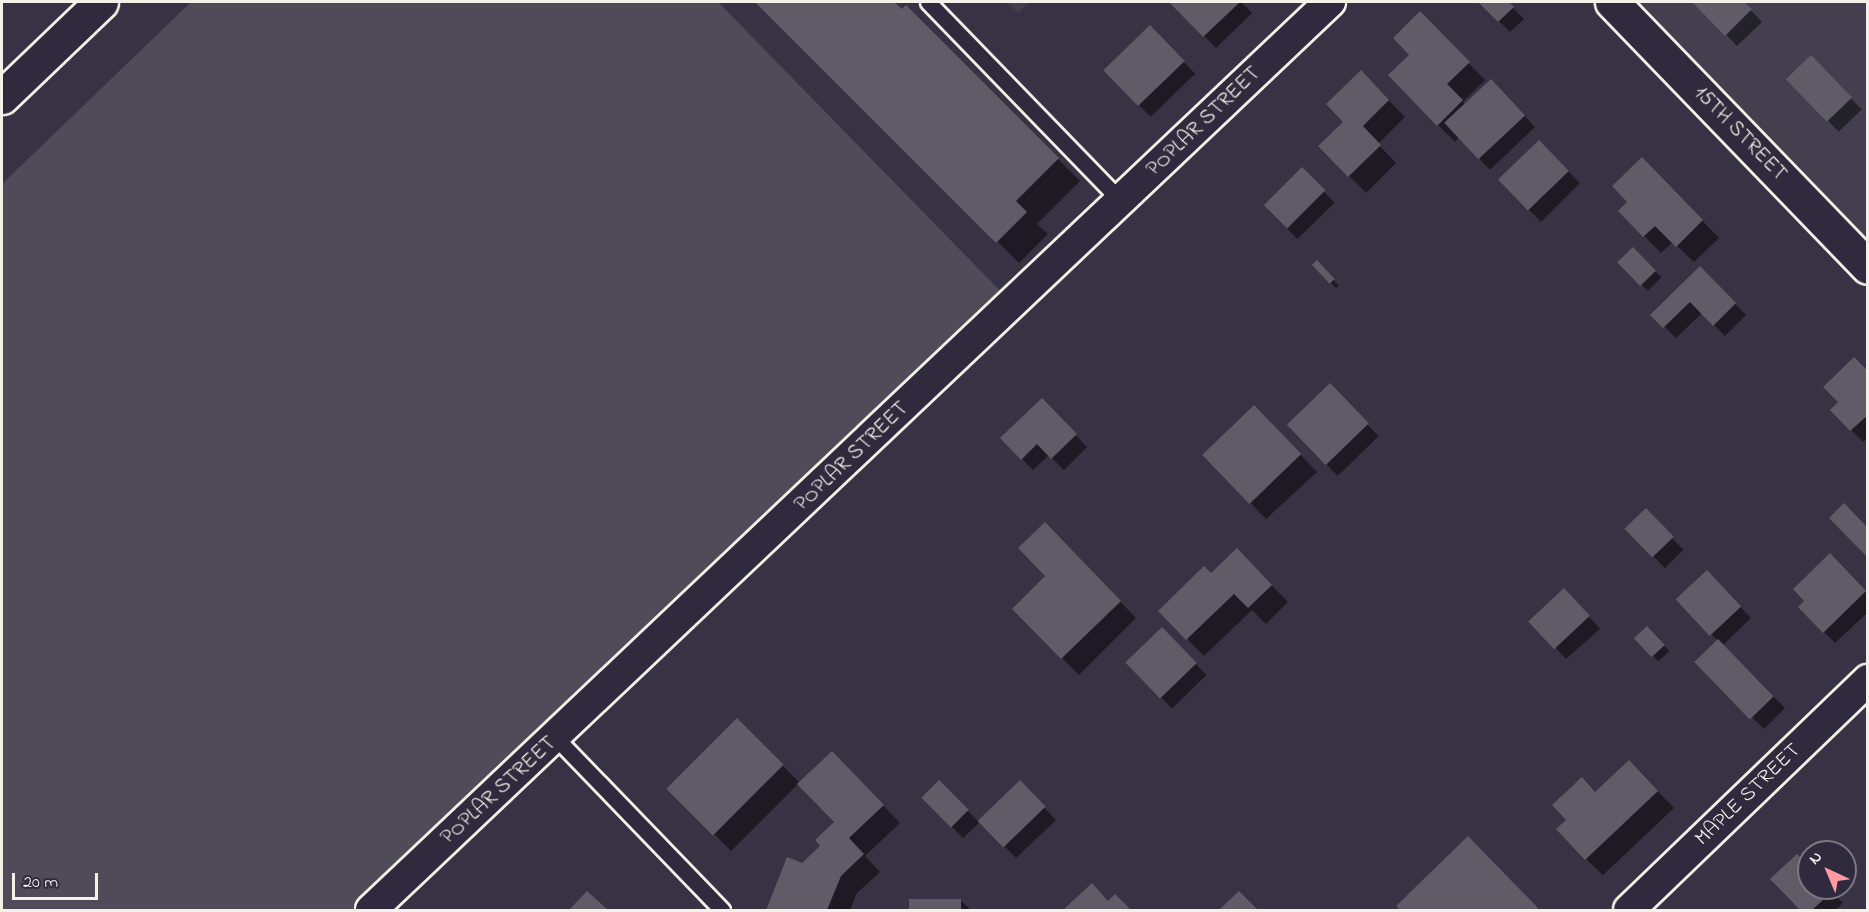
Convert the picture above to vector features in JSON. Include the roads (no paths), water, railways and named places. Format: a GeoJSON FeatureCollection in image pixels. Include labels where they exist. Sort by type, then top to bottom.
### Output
{"type":"FeatureCollection","features":[{"type":"Feature","properties":{"kind":"main road"},"geometry":{"type":"LineString","coordinates":[[2,97],[101,2]]}},
{"type":"Feature","properties":{"kind":"main road","name":"15TH STREET"},"geometry":{"type":"LineString","coordinates":[[1612,2],[1868,267]]}},
{"type":"Feature","properties":{"kind":"street","name":"POPLAR STREET"},"geometry":{"type":"LineString","coordinates":[[371,910],[556,738],[1330,2]]}},
{"type":"Feature","properties":{"kind":"street","name":"MAPLE STREET"},"geometry":{"type":"LineString","coordinates":[[1629,910],[1868,680]]}},
{"type":"Feature","properties":{"kind":"lane"},"geometry":{"type":"LineString","coordinates":[[928,2],[1121,201]]}},
{"type":"Feature","properties":{"kind":"lane"},"geometry":{"type":"LineString","coordinates":[[556,738],[722,910]]}}]}
